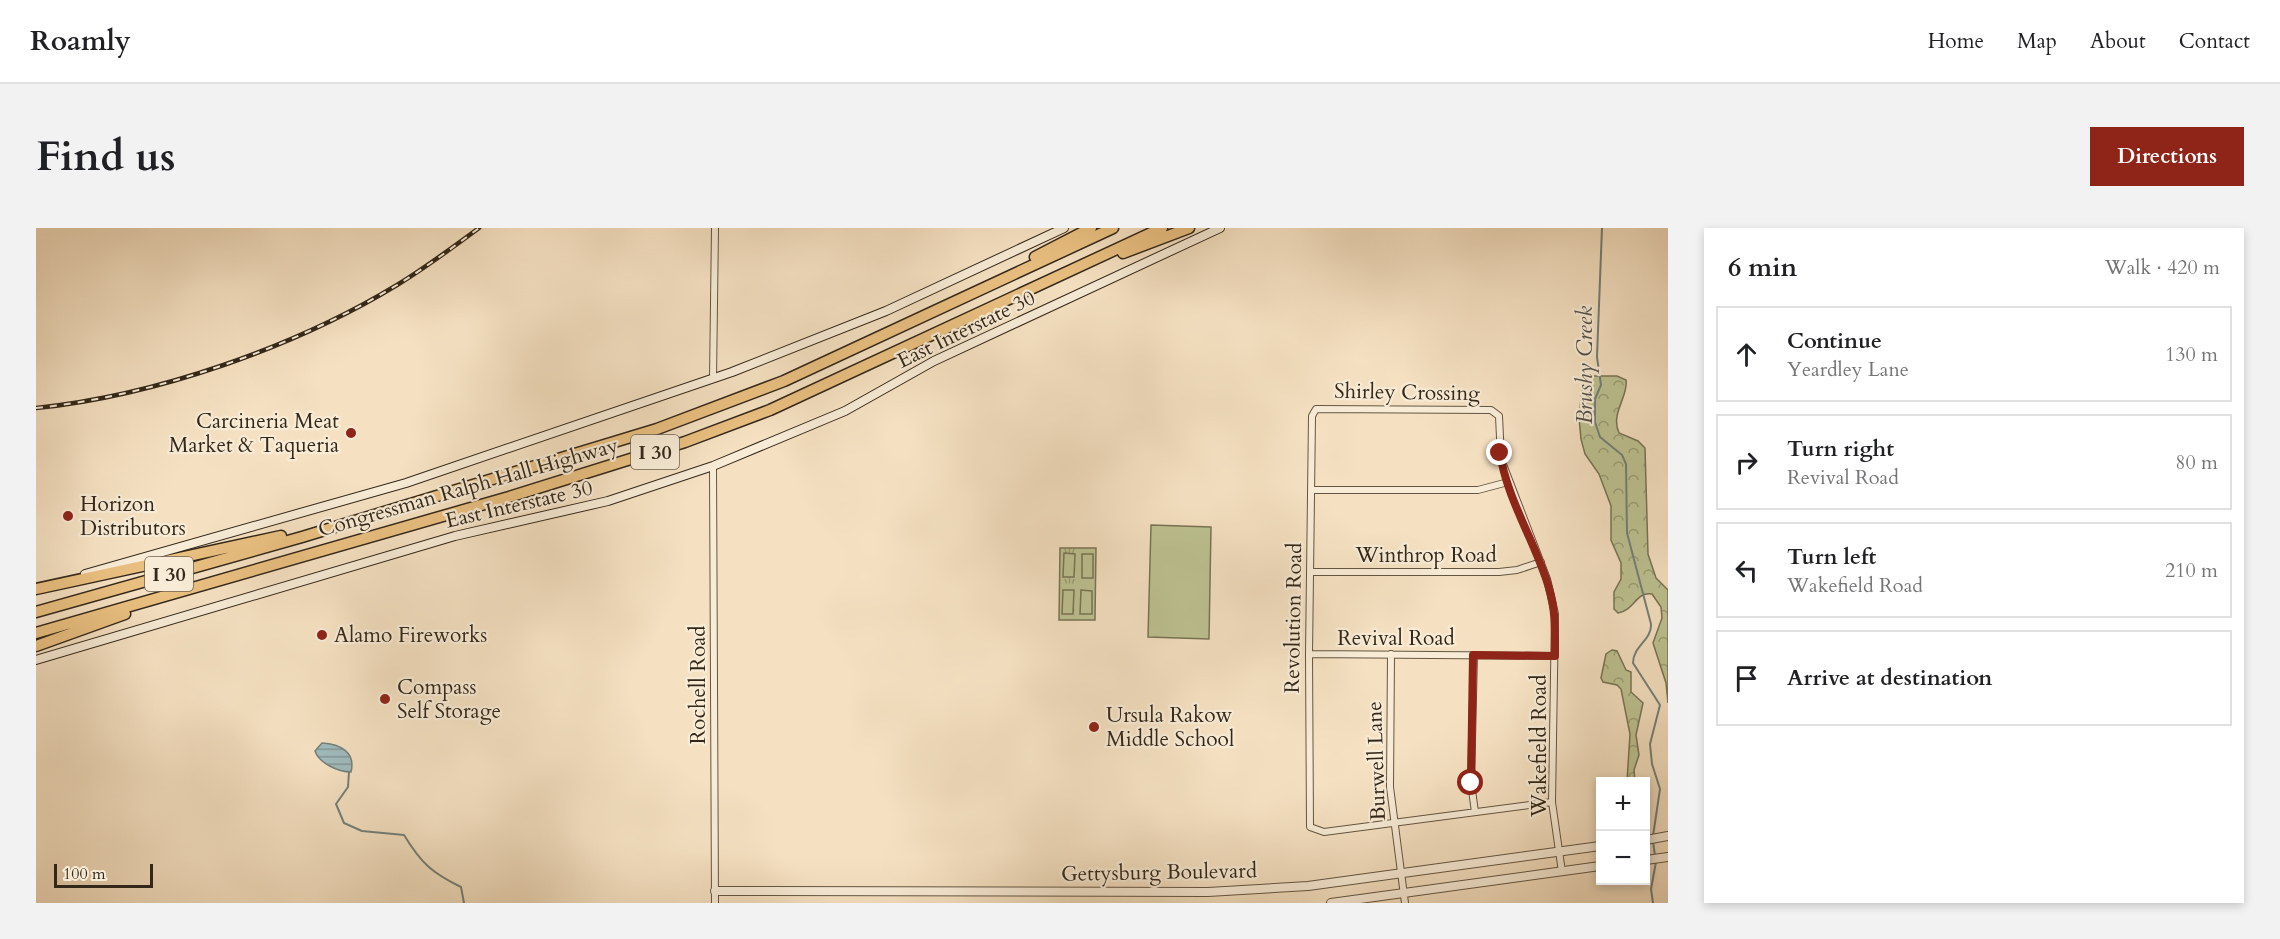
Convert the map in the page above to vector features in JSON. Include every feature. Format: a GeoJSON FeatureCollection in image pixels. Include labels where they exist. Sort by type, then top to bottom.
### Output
{"type":"FeatureCollection","features":[{"type":"Feature","properties":{"kind":"highway"},"geometry":{"type":"LineString","coordinates":[[855,348],[1091,228]]}},
{"type":"Feature","properties":{"kind":"highway","name":"Congressman Ralph Hall Highway"},"geometry":{"type":"LineString","coordinates":[[36,612],[302,537],[657,429],[784,381],[1113,228]]}},
{"type":"Feature","properties":{"kind":"highway","name":"Congressman Ralph Hall Highway"},"geometry":{"type":"LineString","coordinates":[[36,633],[509,497],[685,442],[771,410],[1162,228]]}},
{"type":"Feature","properties":{"kind":"highway"},"geometry":{"type":"LineString","coordinates":[[1072,271],[1189,228]]}},
{"type":"Feature","properties":{"kind":"highway"},"geometry":{"type":"LineString","coordinates":[[36,589],[279,536],[302,537]]}},
{"type":"Feature","properties":{"kind":"highway"},"geometry":{"type":"LineString","coordinates":[[36,646],[219,580]]}},
{"type":"Feature","properties":{"kind":"main road"},"geometry":{"type":"LineString","coordinates":[[36,589],[406,483],[713,379],[834,333],[1064,228]]}},
{"type":"Feature","properties":{"kind":"main road","name":"East Interstate 30"},"geometry":{"type":"LineString","coordinates":[[36,660],[455,536],[608,501],[713,466],[835,416],[934,361],[1220,228]]}},
{"type":"Feature","properties":{"kind":"street"},"geometry":{"type":"LineString","coordinates":[[713,379],[715,228]]}},
{"type":"Feature","properties":{"kind":"street","name":"Shirley Crossing"},"geometry":{"type":"LineString","coordinates":[[1316,409],[1479,410],[1497,413]]}},
{"type":"Feature","properties":{"kind":"street","name":"Revolution Road"},"geometry":{"type":"LineString","coordinates":[[1316,409],[1312,416],[1309,654],[1310,827],[1324,832],[1393,822]]}},
{"type":"Feature","properties":{"kind":"street","name":"Wakefield Road"},"geometry":{"type":"LineString","coordinates":[[1497,413],[1501,459],[1508,482],[1541,562],[1555,614],[1552,802],[1562,872]]}},
{"type":"Feature","properties":{"kind":"street","name":"Rochell Road"},"geometry":{"type":"LineString","coordinates":[[713,466],[715,903]]}},
{"type":"Feature","properties":{"kind":"street"},"geometry":{"type":"LineString","coordinates":[[1312,490],[1478,490],[1508,482]]}},
{"type":"Feature","properties":{"kind":"street","name":"Winthrop Road"},"geometry":{"type":"LineString","coordinates":[[1310,572],[1499,572],[1517,570],[1541,562]]}},
{"type":"Feature","properties":{"kind":"street","name":"Revival Road"},"geometry":{"type":"LineString","coordinates":[[1309,654],[1555,656]]}},
{"type":"Feature","properties":{"kind":"street","name":"Burwell Lane"},"geometry":{"type":"LineString","coordinates":[[1391,654],[1390,787],[1405,899]]}},
{"type":"Feature","properties":{"kind":"street"},"geometry":{"type":"LineString","coordinates":[[1473,655],[1471,783],[1475,812]]}},
{"type":"Feature","properties":{"kind":"street"},"geometry":{"type":"LineString","coordinates":[[1393,822],[1552,802]]}},
{"type":"Feature","properties":{"kind":"street"},"geometry":{"type":"LineString","coordinates":[[1650,839],[1668,836]]}},
{"type":"Feature","properties":{"kind":"street","name":"Gettysburg Boulevard"},"geometry":{"type":"LineString","coordinates":[[715,891],[1208,892],[1308,886],[1596,847]]}},
{"type":"Feature","properties":{"kind":"street"},"geometry":{"type":"LineString","coordinates":[[1650,859],[1668,857]]}},
{"type":"Feature","properties":{"kind":"street"},"geometry":{"type":"LineString","coordinates":[[1331,903],[1405,899],[1596,867]]}},
{"type":"Feature","properties":{"kind":"green space"},"geometry":{"type":"Polygon","coordinates":[[[1587,376],[1617,376],[1626,380],[1617,426],[1619,433],[1638,441],[1645,448],[1648,554],[1656,578],[1668,590],[1668,703],[1666,683],[1653,643],[1662,618],[1661,607],[1652,594],[1647,594],[1638,598],[1628,609],[1618,613],[1614,609],[1614,592],[1621,579],[1621,563],[1611,540],[1611,506],[1599,474],[1585,454],[1581,439],[1579,418],[1583,380],[1587,376]]]}},
{"type":"Feature","properties":{"kind":"green space"},"geometry":{"type":"Polygon","coordinates":[[[1151,525],[1211,527],[1209,639],[1148,637],[1151,525]]]}},
{"type":"Feature","properties":{"kind":"green space"},"geometry":{"type":"Polygon","coordinates":[[[1060,548],[1096,548],[1095,620],[1059,620],[1060,548]]]}},
{"type":"Feature","properties":{"kind":"green space"},"geometry":{"type":"Polygon","coordinates":[[[1064,553],[1075,554],[1074,577],[1063,577],[1064,553]]]}},
{"type":"Feature","properties":{"kind":"green space"},"geometry":{"type":"Polygon","coordinates":[[[1082,554],[1093,554],[1093,578],[1082,578],[1082,554]]]}},
{"type":"Feature","properties":{"kind":"green space"},"geometry":{"type":"Polygon","coordinates":[[[1063,590],[1074,590],[1073,614],[1062,614],[1063,590]]]}},
{"type":"Feature","properties":{"kind":"green space"},"geometry":{"type":"Polygon","coordinates":[[[1081,590],[1092,591],[1092,614],[1080,614],[1081,590]]]}},
{"type":"Feature","properties":{"kind":"green space"},"geometry":{"type":"Polygon","coordinates":[[[1612,650],[1617,651],[1626,670],[1631,672],[1631,692],[1643,703],[1636,735],[1639,755],[1634,770],[1635,777],[1627,777],[1630,734],[1621,689],[1617,685],[1603,682],[1601,678],[1606,654],[1612,650]]]}},
{"type":"Feature","properties":{"kind":"water"},"geometry":{"type":"Polygon","coordinates":[[[322,743],[340,747],[349,754],[351,772],[335,769],[320,759],[315,751],[322,743]]]}},
{"type":"Feature","properties":{"kind":"waterway","name":"Brushy Creek"},"geometry":{"type":"LineString","coordinates":[[1602,228],[1597,357],[1601,385],[1595,399],[1595,422],[1600,437],[1622,455],[1626,464],[1627,533],[1651,624],[1651,630],[1636,652],[1633,663],[1660,705],[1650,744],[1652,764],[1660,789],[1653,836]]}},
{"type":"Feature","properties":{"kind":"waterway"},"geometry":{"type":"LineString","coordinates":[[349,772],[348,787],[336,804],[344,823],[362,831],[404,835],[428,866],[461,887],[464,903]]}},
{"type":"Feature","properties":{"kind":"waterway","name":"Brushy Creek"},"geometry":{"type":"LineString","coordinates":[[1653,841],[1655,856]]}},
{"type":"Feature","properties":{"kind":"waterway","name":"Brushy Creek"},"geometry":{"type":"LineString","coordinates":[[1653,903],[1651,889],[1656,862]]}},
{"type":"Feature","properties":{"kind":"railway"},"geometry":{"type":"LineString","coordinates":[[36,408],[81,402],[176,380],[269,348],[357,308],[428,265],[479,228]]}},
{"type":"Feature","properties":{"kind":"place","name":"Carcineria Meat Market & Taqueria"},"geometry":{"type":"Point","coordinates":[351,433]}},
{"type":"Feature","properties":{"kind":"place","name":"Horizon Distributors"},"geometry":{"type":"Point","coordinates":[68,516]}},
{"type":"Feature","properties":{"kind":"place","name":"Alamo Fireworks"},"geometry":{"type":"Point","coordinates":[322,635]}},
{"type":"Feature","properties":{"kind":"place","name":"Compass Self Storage"},"geometry":{"type":"Point","coordinates":[385,699]}},
{"type":"Feature","properties":{"kind":"place","name":"Ursula Rakow Middle School"},"geometry":{"type":"Point","coordinates":[1094,727]}},
{"type":"Feature","properties":{"kind":"route"},"geometry":{"type":"LineString","coordinates":[[1471,783],[1473,655],[1555,656],[1555,614],[1550,589],[1508,482],[1500,453]]}}]}
